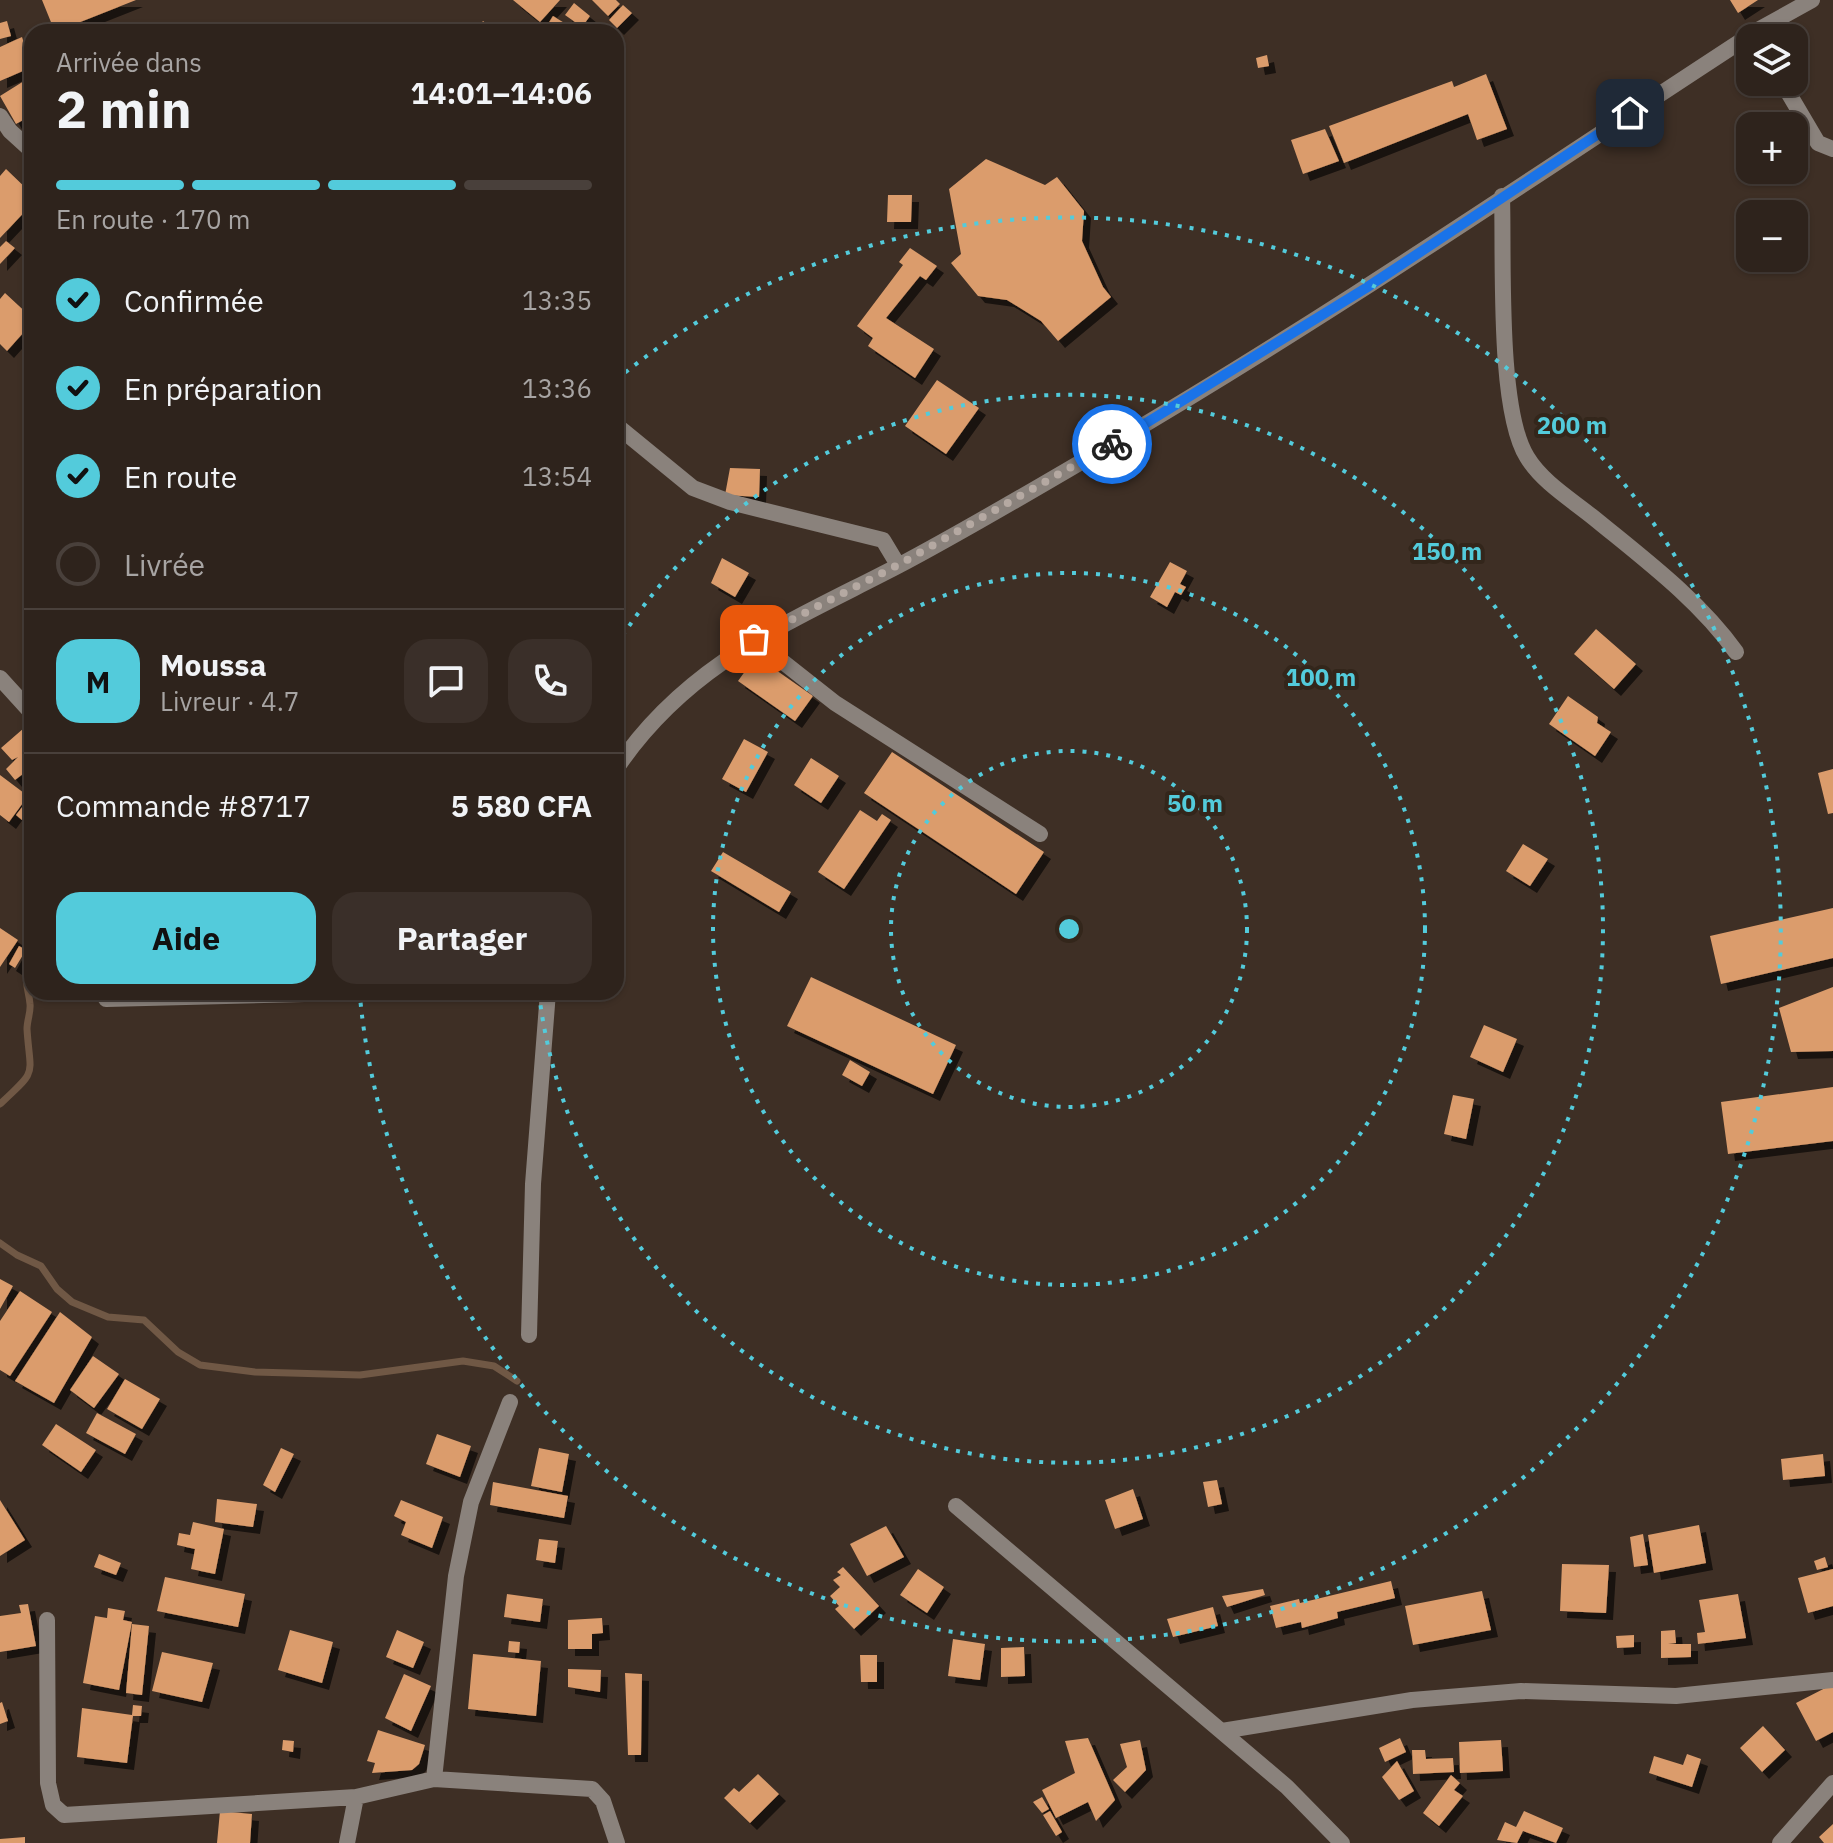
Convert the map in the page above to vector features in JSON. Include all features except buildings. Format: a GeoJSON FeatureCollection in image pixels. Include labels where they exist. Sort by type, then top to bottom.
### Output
{"type":"FeatureCollection","features":[{"type":"Feature","properties":{"kind":"street"},"geometry":{"type":"LineString","coordinates":[[1775,24],[1812,0]]}},
{"type":"Feature","properties":{"kind":"street"},"geometry":{"type":"LineString","coordinates":[[624,757],[674,699],[715,664],[754,639],[898,565],[1139,428],[1366,288],[1502,196],[1736,49]]}},
{"type":"Feature","properties":{"kind":"street"},"geometry":{"type":"LineString","coordinates":[[1790,96],[1818,143],[1833,149]]}},
{"type":"Feature","properties":{"kind":"street"},"geometry":{"type":"LineString","coordinates":[[0,116],[24,144]]}},
{"type":"Feature","properties":{"kind":"street"},"geometry":{"type":"LineString","coordinates":[[1502,196],[1508,382],[1516,432],[1527,458],[1550,482],[1653,567],[1723,634],[1736,652]]}},
{"type":"Feature","properties":{"kind":"street"},"geometry":{"type":"LineString","coordinates":[[624,432],[693,488],[730,502],[883,540],[898,565]]}},
{"type":"Feature","properties":{"kind":"street"},"geometry":{"type":"LineString","coordinates":[[754,639],[835,703],[1040,834]]}},
{"type":"Feature","properties":{"kind":"street"},"geometry":{"type":"LineString","coordinates":[[0,678],[24,704]]}},
{"type":"Feature","properties":{"kind":"street"},"geometry":{"type":"LineString","coordinates":[[529,1335],[533,1184],[547,1000]]}},
{"type":"Feature","properties":{"kind":"street"},"geometry":{"type":"LineString","coordinates":[[434,1779],[456,1576],[471,1502],[510,1402]]}},
{"type":"Feature","properties":{"kind":"street"},"geometry":{"type":"LineString","coordinates":[[956,1506],[1287,1787],[1342,1843]]}},
{"type":"Feature","properties":{"kind":"street"},"geometry":{"type":"LineString","coordinates":[[47,1620],[48,1783],[53,1805],[64,1815],[356,1797],[434,1779],[592,1789],[603,1801],[617,1843]]}},
{"type":"Feature","properties":{"kind":"street"},"geometry":{"type":"LineString","coordinates":[[1222,1731],[1308,1715],[1444,1697],[1521,1691],[1676,1696],[1833,1680]]}},
{"type":"Feature","properties":{"kind":"street"},"geometry":{"type":"LineString","coordinates":[[1780,1843],[1833,1783]]}},
{"type":"Feature","properties":{"kind":"street"},"geometry":{"type":"LineString","coordinates":[[347,1843],[356,1797]]}},
{"type":"Feature","properties":{"kind":"waterway"},"geometry":{"type":"LineString","coordinates":[[0,1104],[21,1084],[29,1071],[29,1000]]}},
{"type":"Feature","properties":{"kind":"waterway"},"geometry":{"type":"LineString","coordinates":[[0,1243],[41,1266],[57,1289],[72,1302],[108,1317],[144,1320],[178,1352],[200,1365],[255,1372],[360,1375],[463,1361],[494,1366],[517,1381]]}},
{"type":"Feature","properties":{"kind":"way so far"},"geometry":{"type":"LineString","coordinates":[[754,639],[898,565],[1112,444]]}},
{"type":"Feature","properties":{"kind":"route"},"geometry":{"type":"LineString","coordinates":[[1112,444],[1366,288],[1630,113]]}}]}
